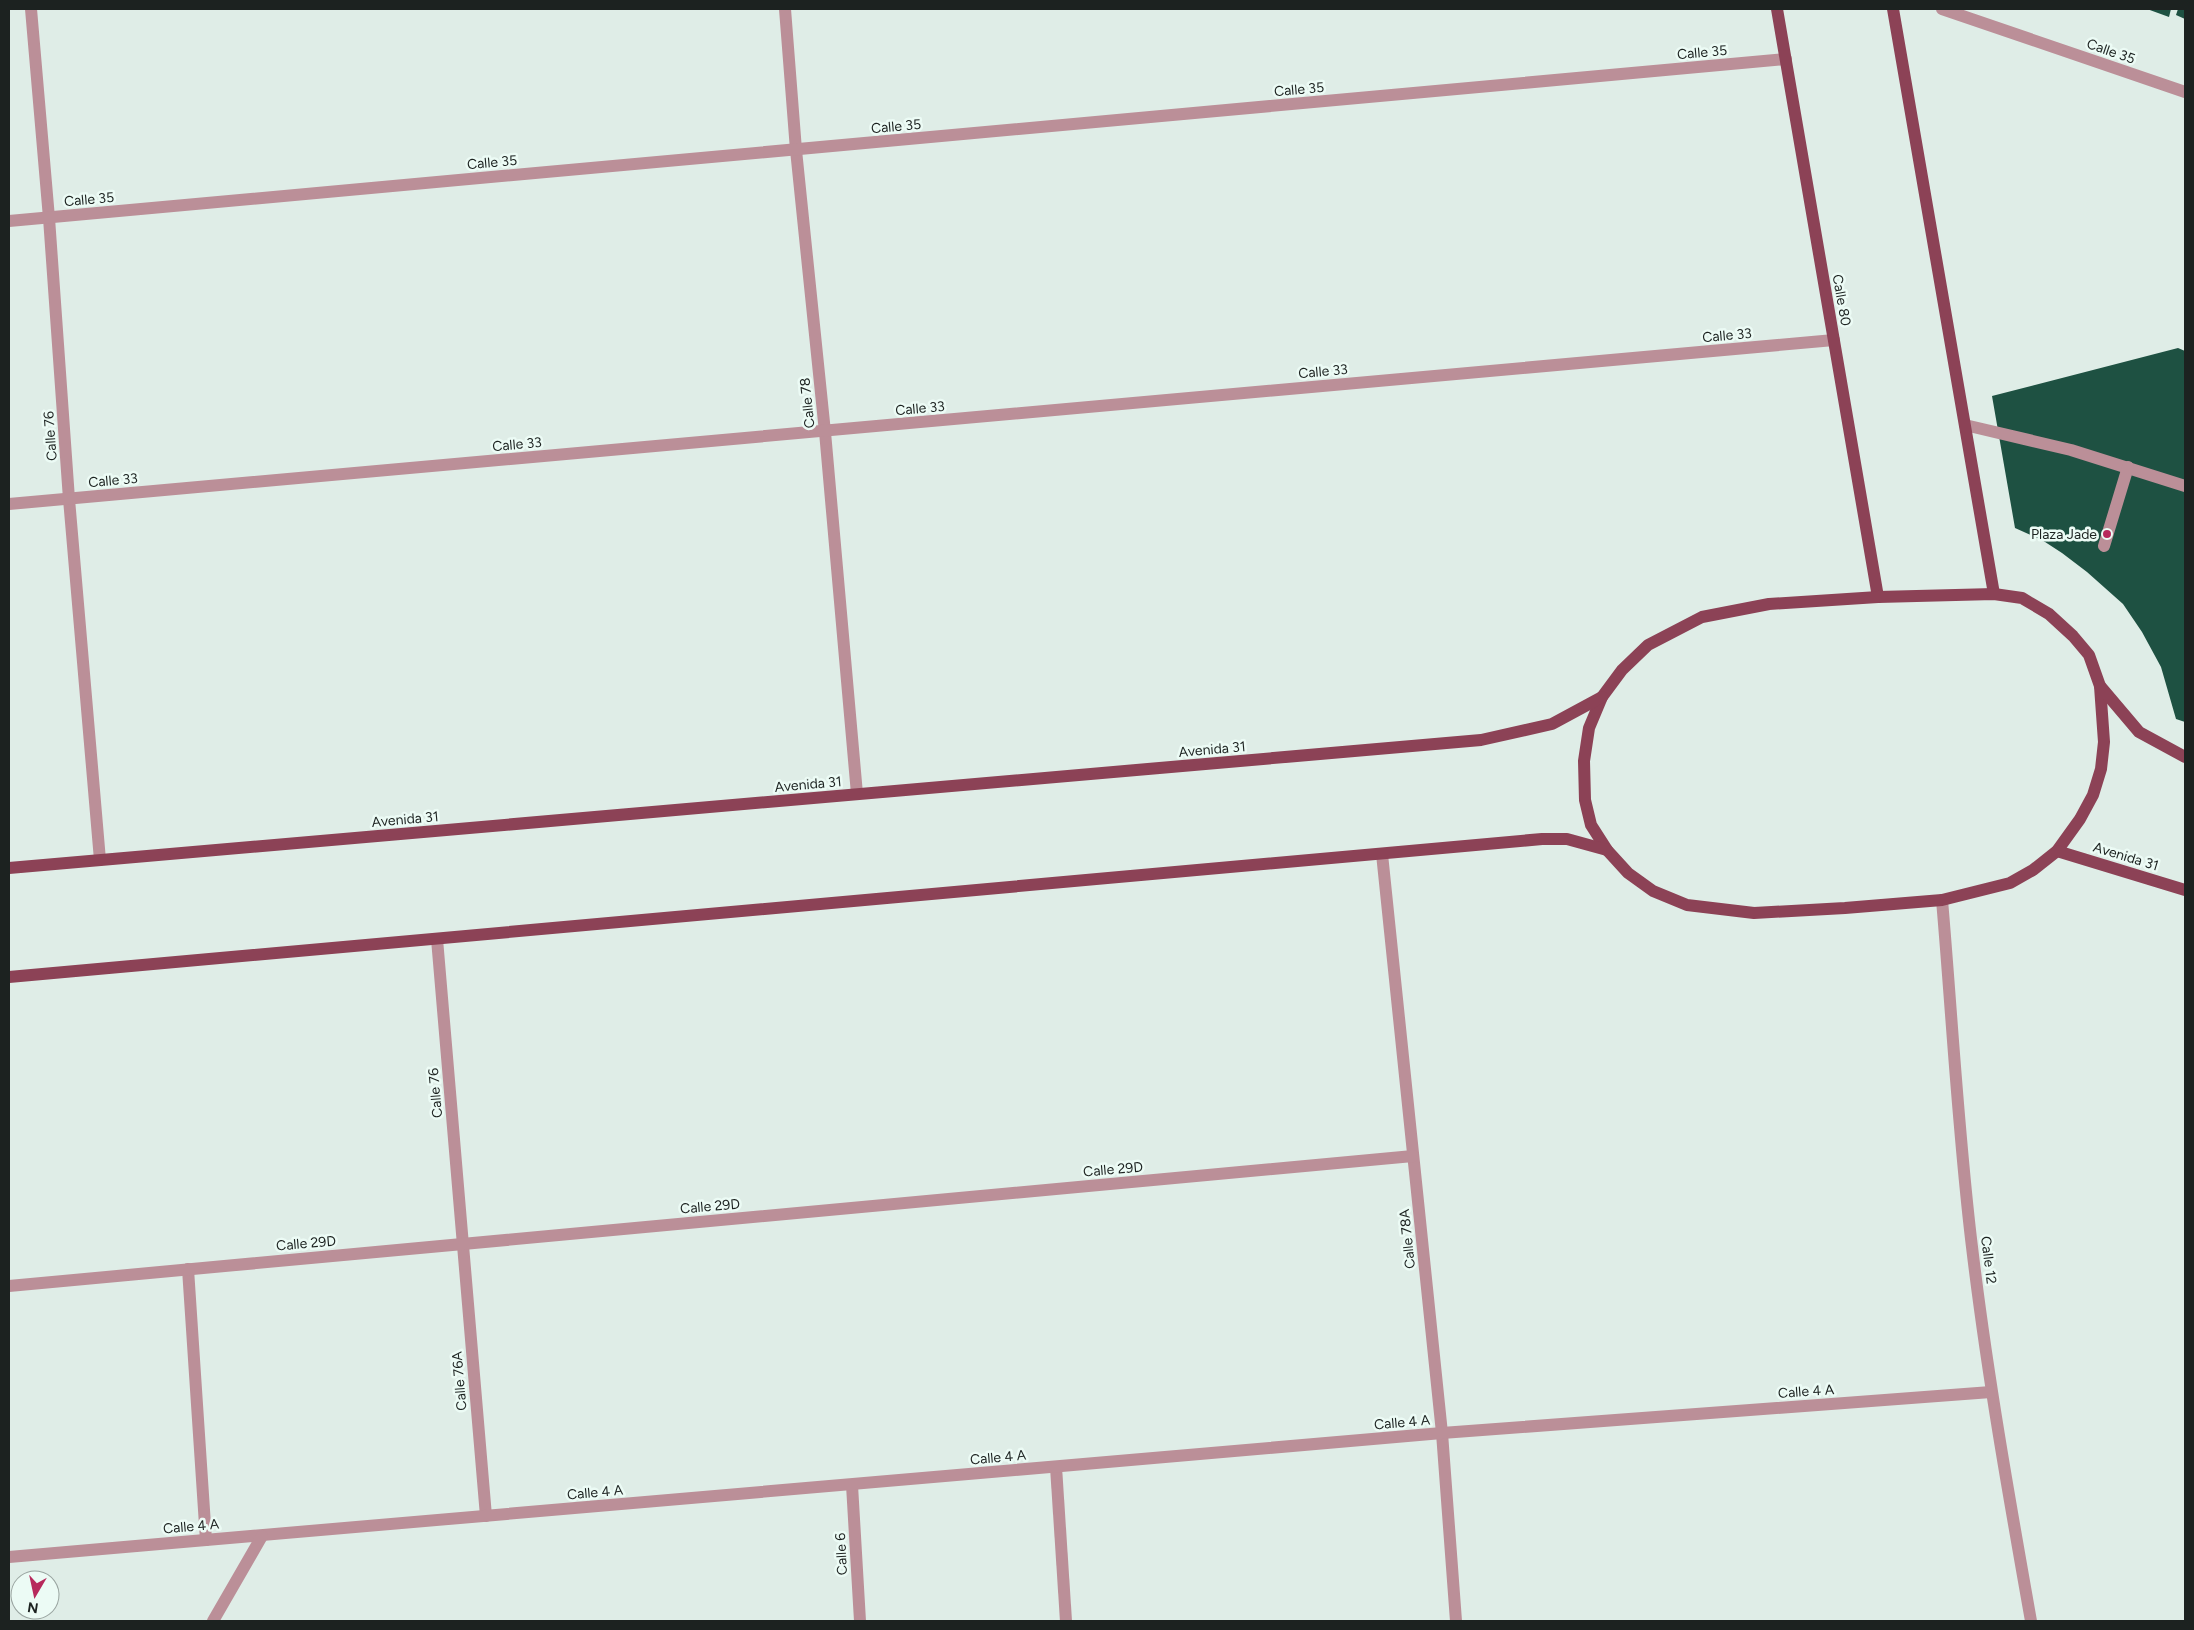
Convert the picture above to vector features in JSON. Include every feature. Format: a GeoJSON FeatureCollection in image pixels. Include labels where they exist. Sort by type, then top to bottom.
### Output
{"type":"FeatureCollection","features":[{"type":"Feature","properties":{"kind":"main road","name":"Calle 80"},"geometry":{"type":"LineString","coordinates":[[1777,9],[1878,597]]}},
{"type":"Feature","properties":{"kind":"main road"},"geometry":{"type":"LineString","coordinates":[[1893,9],[1994,594]]}},
{"type":"Feature","properties":{"kind":"main road"},"geometry":{"type":"LineString","coordinates":[[1994,594],[2022,598],[2049,614],[2073,636],[2089,655],[2100,686],[2104,742],[2101,769],[2094,795],[2080,819],[2057,851],[2033,870],[2010,883],[1942,900],[1754,913],[1687,905],[1647,887],[1628,873],[1607,850],[1592,824],[1585,800],[1584,762],[1589,728],[1602,697],[1622,670],[1648,645],[1702,617],[1769,604],[1878,597],[1994,594]]}},
{"type":"Feature","properties":{"kind":"main road"},"geometry":{"type":"LineString","coordinates":[[2100,686],[2139,732],[2185,757]]}},
{"type":"Feature","properties":{"kind":"main road","name":"Avenida 31"},"geometry":{"type":"LineString","coordinates":[[9,868],[1481,740],[1552,724],[1602,697]]}},
{"type":"Feature","properties":{"kind":"main road"},"geometry":{"type":"LineString","coordinates":[[9,977],[1542,839],[1567,840],[1607,850]]}},
{"type":"Feature","properties":{"kind":"main road","name":"Avenida 31"},"geometry":{"type":"LineString","coordinates":[[2057,851],[2185,890]]}},
{"type":"Feature","properties":{"kind":"street","name":"Calle 76"},"geometry":{"type":"LineString","coordinates":[[31,9],[50,218],[70,499],[100,860]]}},
{"type":"Feature","properties":{"kind":"street","name":"Calle 78"},"geometry":{"type":"LineString","coordinates":[[785,9],[796,150],[825,432],[857,794]]}},
{"type":"Feature","properties":{"kind":"street","name":"Calle 35"},"geometry":{"type":"LineString","coordinates":[[1942,9],[2185,92]]}},
{"type":"Feature","properties":{"kind":"street","name":"Calle 35"},"geometry":{"type":"LineString","coordinates":[[9,221],[1786,59]]}},
{"type":"Feature","properties":{"kind":"street","name":"Calle 33"},"geometry":{"type":"LineString","coordinates":[[9,504],[1834,340]]}},
{"type":"Feature","properties":{"kind":"street"},"geometry":{"type":"LineString","coordinates":[[1965,425],[2071,450],[2185,486]]}},
{"type":"Feature","properties":{"kind":"street"},"geometry":{"type":"LineString","coordinates":[[2104,546],[2128,468]]}},
{"type":"Feature","properties":{"kind":"street","name":"Calle 78A"},"geometry":{"type":"LineString","coordinates":[[1382,854],[1442,1433],[1456,1621]]}},
{"type":"Feature","properties":{"kind":"street","name":"Calle 12"},"geometry":{"type":"LineString","coordinates":[[1942,900],[1956,1099],[1972,1247],[1991,1392],[2031,1621]]}},
{"type":"Feature","properties":{"kind":"street","name":"Calle 76"},"geometry":{"type":"LineString","coordinates":[[437,939],[462,1244]]}},
{"type":"Feature","properties":{"kind":"street","name":"Calle 29D"},"geometry":{"type":"LineString","coordinates":[[9,1286],[1413,1156]]}},
{"type":"Feature","properties":{"kind":"street","name":"Calle 76A"},"geometry":{"type":"LineString","coordinates":[[462,1244],[486,1516]]}},
{"type":"Feature","properties":{"kind":"street"},"geometry":{"type":"LineString","coordinates":[[188,1269],[206,1540]]}},
{"type":"Feature","properties":{"kind":"street","name":"Calle 4 A"},"geometry":{"type":"LineString","coordinates":[[9,1557],[1442,1433],[1991,1392]]}},
{"type":"Feature","properties":{"kind":"street"},"geometry":{"type":"LineString","coordinates":[[1056,1467],[1066,1621]]}},
{"type":"Feature","properties":{"kind":"street","name":"Calle 6"},"geometry":{"type":"LineString","coordinates":[[852,1485],[860,1621]]}},
{"type":"Feature","properties":{"kind":"street"},"geometry":{"type":"LineString","coordinates":[[213,1621],[262,1536]]}},
{"type":"Feature","properties":{"kind":"building"},"geometry":{"type":"Polygon","coordinates":[[[2147,9],[2171,9],[2169,17],[2147,9]]]}},
{"type":"Feature","properties":{"kind":"building"},"geometry":{"type":"Polygon","coordinates":[[[2178,9],[2185,9],[2185,19],[2176,15],[2178,9]]]}},
{"type":"Feature","properties":{"kind":"building","name":"Plaza Jade"},"geometry":{"type":"Polygon","coordinates":[[[2178,348],[2185,351],[2185,722],[2176,719],[2161,667],[2142,632],[2123,604],[2062,553],[2042,540],[2015,528],[1992,396],[2178,348]]]}},
{"type":"Feature","properties":{"kind":"place","name":"Plaza Jade"},"geometry":{"type":"Point","coordinates":[2107,534]}}]}
